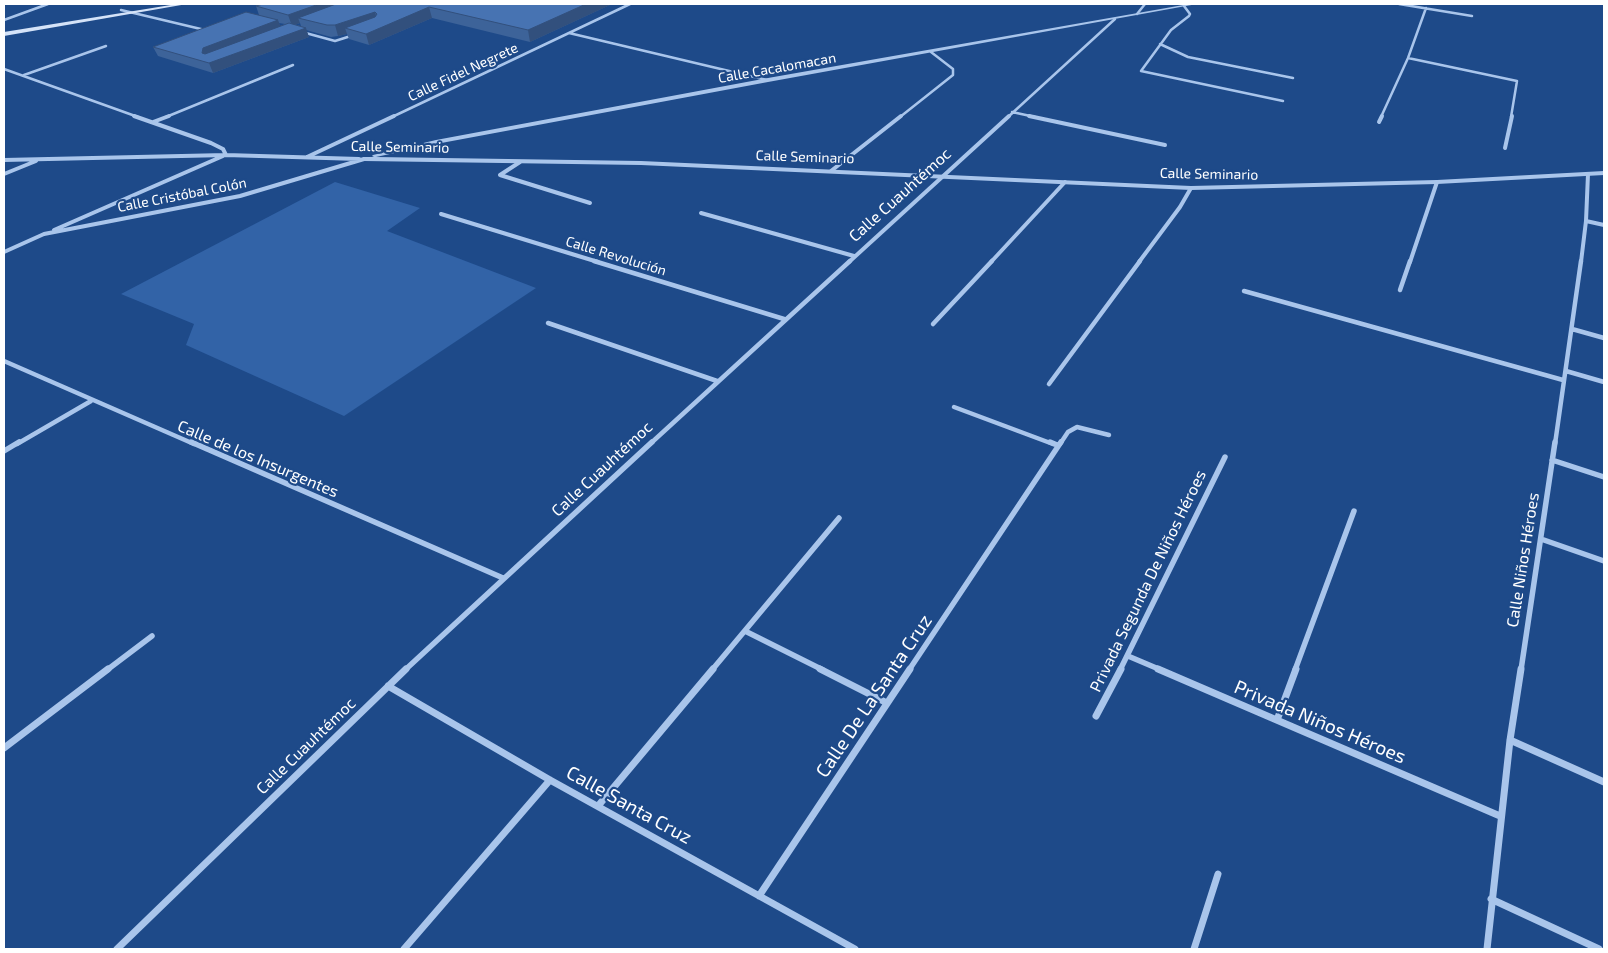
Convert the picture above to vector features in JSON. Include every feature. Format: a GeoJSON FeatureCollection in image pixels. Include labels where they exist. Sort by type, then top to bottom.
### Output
{"type":"FeatureCollection","features":[{"type":"Feature","properties":{"kind":"main road"},"geometry":{"type":"LineString","coordinates":[[4,30],[157,4]]}},
{"type":"Feature","properties":{"kind":"main road"},"geometry":{"type":"LineString","coordinates":[[4,34],[185,4]]}},
{"type":"Feature","properties":{"kind":"street"},"geometry":{"type":"LineString","coordinates":[[38,4],[44,6]]}},
{"type":"Feature","properties":{"kind":"street"},"geometry":{"type":"LineString","coordinates":[[4,20],[48,4]]}},
{"type":"Feature","properties":{"kind":"street","name":"Calle Fidel Negrete"},"geometry":{"type":"LineString","coordinates":[[306,157],[630,4]]}},
{"type":"Feature","properties":{"kind":"street"},"geometry":{"type":"LineString","coordinates":[[1137,14],[1145,4]]}},
{"type":"Feature","properties":{"kind":"street","name":"Calle Cacalomacan"},"geometry":{"type":"LineString","coordinates":[[364,159],[436,142],[768,80],[1195,4]]}},
{"type":"Feature","properties":{"kind":"street"},"geometry":{"type":"LineString","coordinates":[[1399,4],[1472,16]]}},
{"type":"Feature","properties":{"kind":"street"},"geometry":{"type":"LineString","coordinates":[[1184,6],[1190,14],[1171,30],[1142,68],[1143,73],[1283,101]]}},
{"type":"Feature","properties":{"kind":"street"},"geometry":{"type":"LineString","coordinates":[[1379,122],[1408,58],[1426,8]]}},
{"type":"Feature","properties":{"kind":"street"},"geometry":{"type":"LineString","coordinates":[[121,10],[208,31],[200,34]]}},
{"type":"Feature","properties":{"kind":"street","name":"Calle Cuauhtémoc"},"geometry":{"type":"LineString","coordinates":[[116,949],[388,686],[504,578],[784,319],[1115,19]]}},
{"type":"Feature","properties":{"kind":"street"},"geometry":{"type":"LineString","coordinates":[[297,31],[335,41],[361,32]]}},
{"type":"Feature","properties":{"kind":"street"},"geometry":{"type":"LineString","coordinates":[[569,33],[768,80]]}},
{"type":"Feature","properties":{"kind":"street"},"geometry":{"type":"LineString","coordinates":[[1160,44],[1188,56],[1293,78]]}},
{"type":"Feature","properties":{"kind":"street"},"geometry":{"type":"LineString","coordinates":[[24,75],[106,46]]}},
{"type":"Feature","properties":{"kind":"street"},"geometry":{"type":"LineString","coordinates":[[831,171],[953,74],[953,69],[931,52]]}},
{"type":"Feature","properties":{"kind":"street"},"geometry":{"type":"LineString","coordinates":[[1408,58],[1517,80],[1518,85],[1505,148]]}},
{"type":"Feature","properties":{"kind":"street"},"geometry":{"type":"LineString","coordinates":[[153,122],[293,65]]}},
{"type":"Feature","properties":{"kind":"street"},"geometry":{"type":"LineString","coordinates":[[4,69],[219,147],[225,151],[226,155],[44,234]]}},
{"type":"Feature","properties":{"kind":"street"},"geometry":{"type":"LineString","coordinates":[[1012,112],[1165,145]]}},
{"type":"Feature","properties":{"kind":"street","name":"Calle Seminario"},"geometry":{"type":"LineString","coordinates":[[4,160],[226,155],[641,163],[1190,188],[1254,188],[1437,182],[1604,173]]}},
{"type":"Feature","properties":{"kind":"street"},"geometry":{"type":"LineString","coordinates":[[4,174],[41,159]]}},
{"type":"Feature","properties":{"kind":"street","name":"Calle Cristóbal Colón"},"geometry":{"type":"LineString","coordinates":[[4,252],[44,234],[240,196],[364,159]]}},
{"type":"Feature","properties":{"kind":"street"},"geometry":{"type":"LineString","coordinates":[[520,162],[500,176],[590,203]]}},
{"type":"Feature","properties":{"kind":"street","name":"Calle Niños Héroes"},"geometry":{"type":"LineString","coordinates":[[1487,949],[1500,816],[1563,380],[1572,330],[1586,221],[1588,174]]}},
{"type":"Feature","properties":{"kind":"street"},"geometry":{"type":"LineString","coordinates":[[933,324],[1064,182]]}},
{"type":"Feature","properties":{"kind":"street"},"geometry":{"type":"LineString","coordinates":[[1400,290],[1437,182]]}},
{"type":"Feature","properties":{"kind":"street"},"geometry":{"type":"LineString","coordinates":[[1049,384],[1180,207],[1190,188]]}},
{"type":"Feature","properties":{"kind":"street"},"geometry":{"type":"LineString","coordinates":[[701,213],[854,256]]}},
{"type":"Feature","properties":{"kind":"street","name":"Calle Revolución"},"geometry":{"type":"LineString","coordinates":[[441,214],[784,319]]}},
{"type":"Feature","properties":{"kind":"street"},"geometry":{"type":"LineString","coordinates":[[1586,221],[1604,225]]}},
{"type":"Feature","properties":{"kind":"street"},"geometry":{"type":"LineString","coordinates":[[1244,291],[1563,380]]}},
{"type":"Feature","properties":{"kind":"street"},"geometry":{"type":"LineString","coordinates":[[548,323],[717,381]]}},
{"type":"Feature","properties":{"kind":"street"},"geometry":{"type":"LineString","coordinates":[[1572,330],[1604,338]]}},
{"type":"Feature","properties":{"kind":"street","name":"Calle de los Insurgentes"},"geometry":{"type":"LineString","coordinates":[[4,361],[91,401],[504,578]]}},
{"type":"Feature","properties":{"kind":"street"},"geometry":{"type":"LineString","coordinates":[[1566,371],[1604,382]]}},
{"type":"Feature","properties":{"kind":"street"},"geometry":{"type":"LineString","coordinates":[[4,451],[91,401]]}},
{"type":"Feature","properties":{"kind":"street"},"geometry":{"type":"LineString","coordinates":[[954,407],[1058,446]]}},
{"type":"Feature","properties":{"kind":"street","name":"Calle De La Santa Cruz"},"geometry":{"type":"LineString","coordinates":[[759,896],[1015,514],[1058,446],[1073,427],[1108,435]]}},
{"type":"Feature","properties":{"kind":"street","name":"Privada Segunda De Niños Héroes"},"geometry":{"type":"LineString","coordinates":[[1096,716],[1128,656],[1225,457]]}},
{"type":"Feature","properties":{"kind":"street"},"geometry":{"type":"LineString","coordinates":[[1552,460],[1604,477]]}},
{"type":"Feature","properties":{"kind":"street"},"geometry":{"type":"LineString","coordinates":[[1277,720],[1354,511]]}},
{"type":"Feature","properties":{"kind":"street"},"geometry":{"type":"LineString","coordinates":[[598,806],[839,518]]}},
{"type":"Feature","properties":{"kind":"street"},"geometry":{"type":"LineString","coordinates":[[1541,539],[1604,561]]}},
{"type":"Feature","properties":{"kind":"street"},"geometry":{"type":"LineString","coordinates":[[745,631],[887,703]]}},
{"type":"Feature","properties":{"kind":"street"},"geometry":{"type":"LineString","coordinates":[[4,748],[152,636]]}},
{"type":"Feature","properties":{"kind":"street","name":"Privada Niños Héroes"},"geometry":{"type":"LineString","coordinates":[[1128,656],[1500,816]]}},
{"type":"Feature","properties":{"kind":"street","name":"Calle Santa Cruz"},"geometry":{"type":"LineString","coordinates":[[388,686],[550,780],[855,949]]}},
{"type":"Feature","properties":{"kind":"street"},"geometry":{"type":"LineString","coordinates":[[1510,740],[1604,782]]}},
{"type":"Feature","properties":{"kind":"street"},"geometry":{"type":"LineString","coordinates":[[404,949],[550,780]]}},
{"type":"Feature","properties":{"kind":"street"},"geometry":{"type":"LineString","coordinates":[[1194,949],[1218,874]]}},
{"type":"Feature","properties":{"kind":"street"},"geometry":{"type":"LineString","coordinates":[[1491,899],[1599,949]]}},
{"type":"Feature","properties":{"kind":"shaded area"},"geometry":{"type":"Polygon","coordinates":[[[335,182],[420,208],[387,231],[536,288],[344,416],[186,345],[194,324],[121,294],[335,182]]]}},
{"type":"Feature","properties":{"kind":"building"},"geometry":{"type":"Polygon","coordinates":[[[263,4],[319,4],[288,15],[256,6],[263,4]]]}},
{"type":"Feature","properties":{"kind":"building"},"geometry":{"type":"Polygon","coordinates":[[[336,4],[586,4],[528,30],[429,7],[366,34],[345,28],[375,17],[377,14],[375,12],[335,25],[298,18],[336,4]]]}},
{"type":"Feature","properties":{"kind":"building"},"geometry":{"type":"Polygon","coordinates":[[[246,12],[278,20],[203,48],[202,53],[205,54],[289,23],[306,28],[209,63],[153,47],[246,12]]]}}]}
